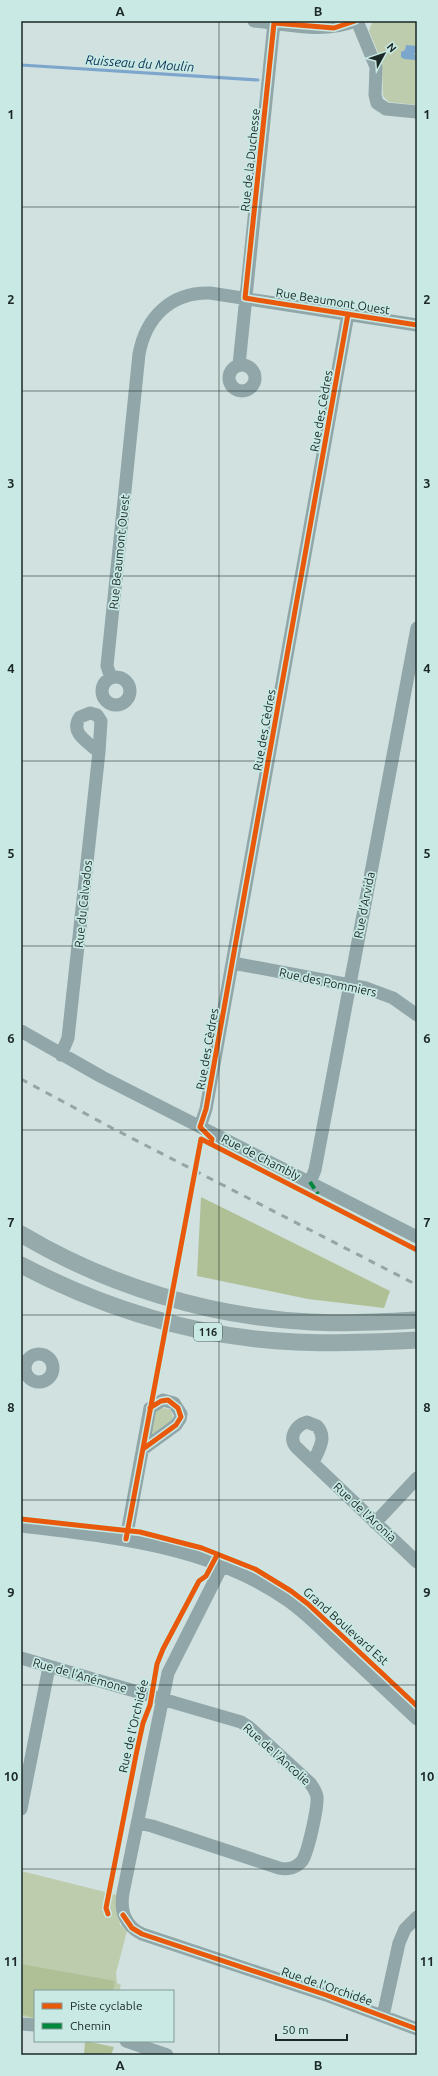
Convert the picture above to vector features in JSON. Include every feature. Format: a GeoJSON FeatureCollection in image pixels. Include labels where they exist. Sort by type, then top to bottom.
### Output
{"type":"FeatureCollection","features":[{"type":"Feature","properties":{"kind":"main road","name":"116"},"geometry":{"type":"LineString","coordinates":[[21,1234],[66,1258],[104,1275],[152,1293],[204,1307],[260,1317],[311,1322],[417,1320]]}},
{"type":"Feature","properties":{"kind":"main road","name":"116"},"geometry":{"type":"LineString","coordinates":[[21,1265],[108,1304],[149,1318],[190,1329],[239,1337],[296,1342],[341,1343],[417,1340]]}},
{"type":"Feature","properties":{"kind":"street"},"geometry":{"type":"LineString","coordinates":[[254,21],[334,28],[356,21],[376,67],[375,95],[378,103],[386,109],[417,112]]}},
{"type":"Feature","properties":{"kind":"street","name":"Rue de la Duchesse"},"geometry":{"type":"LineString","coordinates":[[239,366],[274,23]]}},
{"type":"Feature","properties":{"kind":"street","name":"Rue Beaumont Ouest"},"geometry":{"type":"LineString","coordinates":[[111,678],[107,666],[139,354],[149,325],[160,311],[174,300],[184,296],[210,293],[417,325]]}},
{"type":"Feature","properties":{"kind":"street","name":"Rue des Cèdres"},"geometry":{"type":"LineString","coordinates":[[200,1127],[206,1109],[233,963],[348,314]]}},
{"type":"Feature","properties":{"kind":"street","name":"Rue d'Arvida"},"geometry":{"type":"LineString","coordinates":[[310,1182],[315,1170],[417,628]]}},
{"type":"Feature","properties":{"kind":"street","name":"Rue du Calvados"},"geometry":{"type":"LineString","coordinates":[[61,1055],[68,1038],[99,752]]}},
{"type":"Feature","properties":{"kind":"street","name":"Rue des Pommiers"},"geometry":{"type":"LineString","coordinates":[[233,963],[349,984],[393,998],[417,1015]]}},
{"type":"Feature","properties":{"kind":"street","name":"Rue de Chambly"},"geometry":{"type":"LineString","coordinates":[[21,1031],[61,1055],[136,1095],[417,1237]]}},
{"type":"Feature","properties":{"kind":"street"},"geometry":{"type":"LineString","coordinates":[[126,1539],[143,1449]]}},
{"type":"Feature","properties":{"kind":"street","name":"Rue de l'Aronia"},"geometry":{"type":"LineString","coordinates":[[313,1463],[417,1562]]}},
{"type":"Feature","properties":{"kind":"street"},"geometry":{"type":"LineString","coordinates":[[375,1523],[417,1478]]}},
{"type":"Feature","properties":{"kind":"street","name":"Grand Boulevard Est"},"geometry":{"type":"LineString","coordinates":[[21,1526],[126,1539],[222,1566],[258,1582],[289,1601],[417,1719]]}},
{"type":"Feature","properties":{"kind":"street","name":"Rue de l'Orchidée"},"geometry":{"type":"LineString","coordinates":[[222,1566],[173,1660],[162,1699],[122,1904],[125,1919],[132,1928],[144,1935],[383,2016],[417,2029]]}},
{"type":"Feature","properties":{"kind":"street","name":"Rue de l'Anémone"},"geometry":{"type":"LineString","coordinates":[[21,1658],[162,1699]]}},
{"type":"Feature","properties":{"kind":"street"},"geometry":{"type":"LineString","coordinates":[[21,1809],[24,1772],[49,1666]]}},
{"type":"Feature","properties":{"kind":"street","name":"Rue de l'Ancolie"},"geometry":{"type":"LineString","coordinates":[[138,1823],[152,1826],[279,1868],[289,1869],[298,1864],[304,1856],[317,1804],[317,1795],[313,1786],[246,1725],[238,1720],[162,1699]]}},
{"type":"Feature","properties":{"kind":"street"},"geometry":{"type":"LineString","coordinates":[[383,2016],[399,1943],[406,1929],[417,1917]]}},
{"type":"Feature","properties":{"kind":"street"},"geometry":{"type":"LineString","coordinates":[[21,2024],[34,2025]]}},
{"type":"Feature","properties":{"kind":"street"},"geometry":{"type":"LineString","coordinates":[[129,2042],[166,2055]]}},
{"type":"Feature","properties":{"kind":"green space"},"geometry":{"type":"Polygon","coordinates":[[[376,21],[417,21],[417,105],[389,102],[383,96],[382,62],[369,31],[372,23],[376,21]]]}},
{"type":"Feature","properties":{"kind":"green space"},"geometry":{"type":"Polygon","coordinates":[[[201,1197],[390,1291],[384,1308],[308,1299],[197,1276],[201,1197]]]}},
{"type":"Feature","properties":{"kind":"green space"},"geometry":{"type":"Polygon","coordinates":[[[162,1408],[170,1409],[173,1416],[172,1420],[151,1436],[154,1413],[162,1408]]]}},
{"type":"Feature","properties":{"kind":"green space"},"geometry":{"type":"Polygon","coordinates":[[[21,1871],[117,1895],[120,1925],[127,1931],[116,1973],[117,1983],[121,1985],[119,1990],[34,1990],[34,2019],[21,2016],[21,1871]]]}},
{"type":"Feature","properties":{"kind":"green space"},"geometry":{"type":"Polygon","coordinates":[[[21,1964],[115,1981],[113,1990],[34,1990],[34,2018],[21,2014],[21,1964]]]}},
{"type":"Feature","properties":{"kind":"green space"},"geometry":{"type":"Polygon","coordinates":[[[85,2042],[114,2047],[111,2055],[84,2055],[85,2042]]]}},
{"type":"Feature","properties":{"kind":"water"},"geometry":{"type":"Polygon","coordinates":[[[406,45],[417,46],[417,52],[414,54],[417,57],[416,60],[404,59],[401,57],[401,52],[405,50],[406,45]]]}},
{"type":"Feature","properties":{"kind":"waterway","name":"Ruisseau du Moulin"},"geometry":{"type":"LineString","coordinates":[[21,65],[258,80]]}},
{"type":"Feature","properties":{"kind":"railway"},"geometry":{"type":"LineString","coordinates":[[21,1079],[112,1128],[417,1285]]}},
{"type":"Feature","properties":{"kind":"marked path"},"geometry":{"type":"LineString","coordinates":[[310,1182],[318,1194]]}},
{"type":"Feature","properties":{"kind":"cycle path"},"geometry":{"type":"LineString","coordinates":[[355,21],[334,28],[274,23],[245,298],[417,325]]}},
{"type":"Feature","properties":{"kind":"cycle path"},"geometry":{"type":"LineString","coordinates":[[211,1144],[212,1139],[200,1127],[206,1109],[348,314]]}},
{"type":"Feature","properties":{"kind":"cycle path"},"geometry":{"type":"LineString","coordinates":[[126,1539],[201,1139],[417,1250]]}},
{"type":"Feature","properties":{"kind":"cycle path"},"geometry":{"type":"LineString","coordinates":[[143,1449],[176,1425],[181,1417],[178,1408],[168,1400],[161,1401],[150,1408]]}},
{"type":"Feature","properties":{"kind":"cycle path"},"geometry":{"type":"LineString","coordinates":[[21,1519],[140,1532],[202,1548],[255,1569],[291,1591],[308,1604],[417,1706]]}},
{"type":"Feature","properties":{"kind":"cycle path"},"geometry":{"type":"LineString","coordinates":[[108,1914],[106,1908],[136,1755],[143,1723],[150,1705],[157,1664],[163,1649],[199,1581],[206,1576],[216,1557]]}},
{"type":"Feature","properties":{"kind":"cycle path"},"geometry":{"type":"LineString","coordinates":[[123,1915],[132,1928],[142,1934],[326,1995],[417,2029]]}}]}
